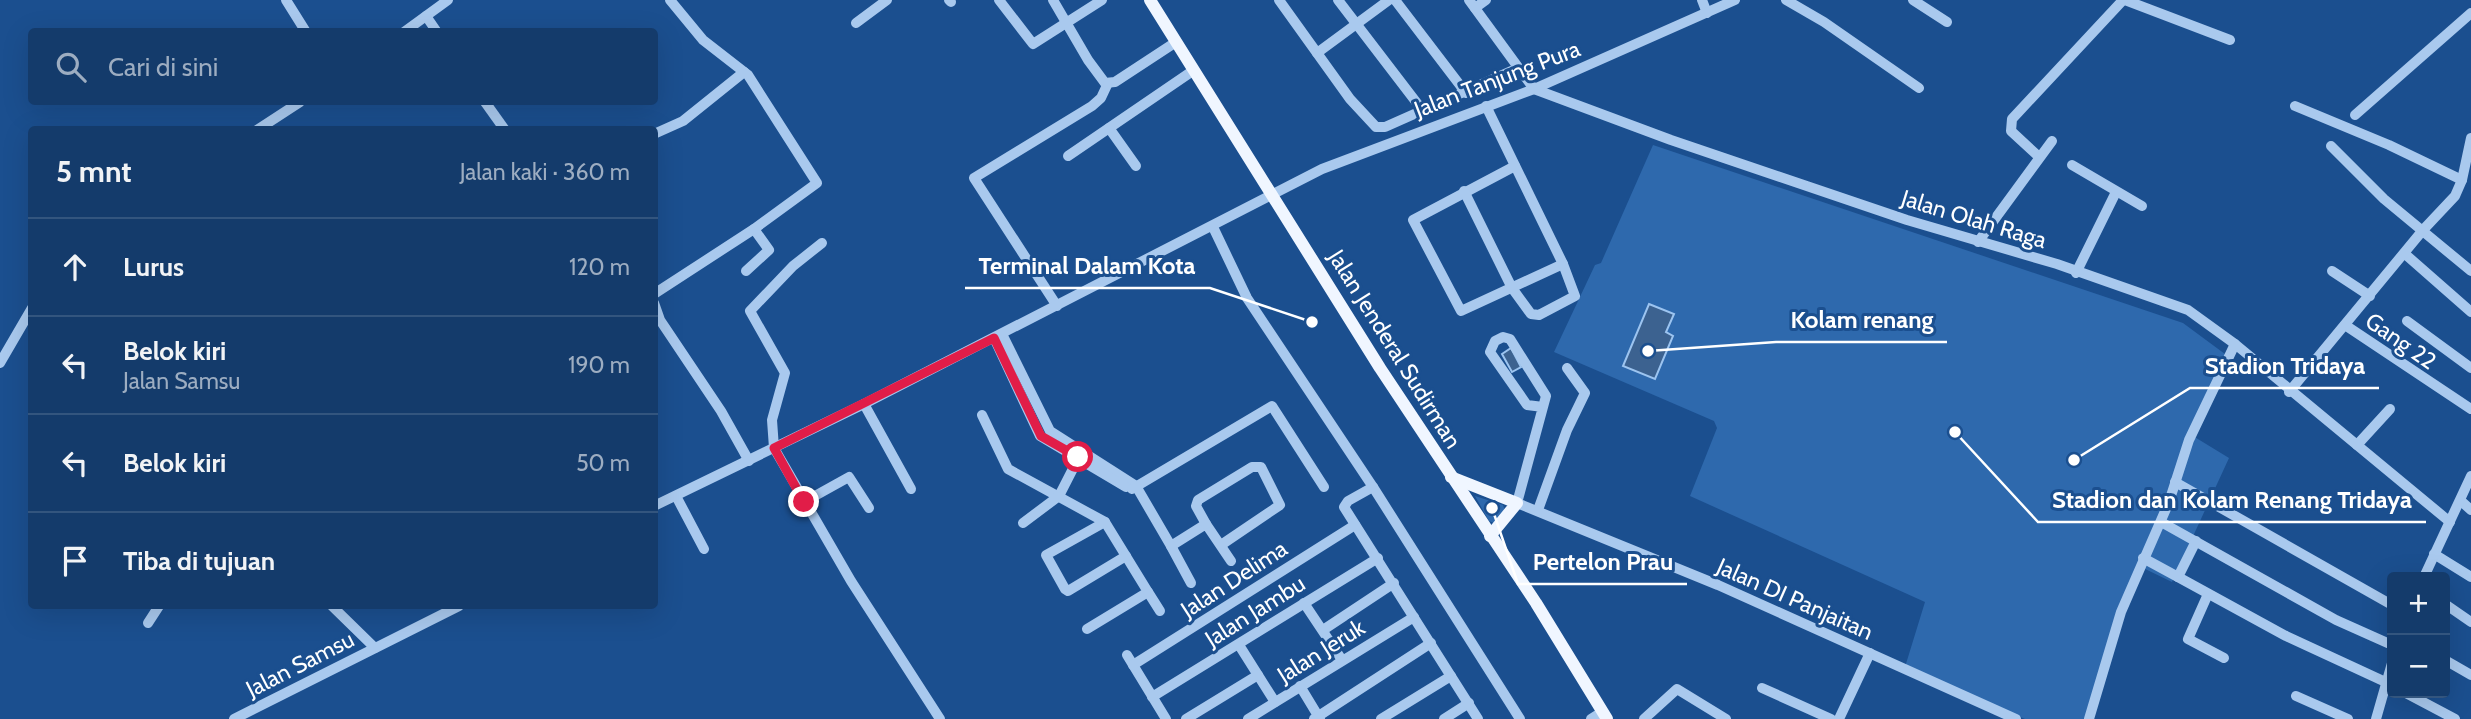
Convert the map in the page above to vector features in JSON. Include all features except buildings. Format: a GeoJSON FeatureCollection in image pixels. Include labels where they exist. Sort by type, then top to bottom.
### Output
{"type":"FeatureCollection","features":[{"type":"Feature","properties":{"kind":"main road","name":"Jalan Jenderal Sudirman"},"geometry":{"type":"LineString","coordinates":[[1150,0],[1451,477],[1536,603],[1600,717]]}},
{"type":"Feature","properties":{"kind":"main road"},"geometry":{"type":"LineString","coordinates":[[1451,477],[1517,503],[1490,536]]}},
{"type":"Feature","properties":{"kind":"street"},"geometry":{"type":"LineString","coordinates":[[286,0],[304,28]]}},
{"type":"Feature","properties":{"kind":"street"},"geometry":{"type":"LineString","coordinates":[[410,28],[449,0]]}},
{"type":"Feature","properties":{"kind":"street"},"geometry":{"type":"LineString","coordinates":[[658,291],[754,229],[817,183],[744,72],[703,40],[670,0]]}},
{"type":"Feature","properties":{"kind":"street"},"geometry":{"type":"LineString","coordinates":[[856,23],[887,0]]}},
{"type":"Feature","properties":{"kind":"street"},"geometry":{"type":"LineString","coordinates":[[999,0],[1033,44],[1102,0]]}},
{"type":"Feature","properties":{"kind":"street"},"geometry":{"type":"LineString","coordinates":[[1053,0],[1102,82],[1108,83]]}},
{"type":"Feature","properties":{"kind":"street"},"geometry":{"type":"LineString","coordinates":[[1279,0],[1350,100],[1376,127],[1385,127],[1518,68]]}},
{"type":"Feature","properties":{"kind":"street"},"geometry":{"type":"LineString","coordinates":[[1338,0],[1423,111]]}},
{"type":"Feature","properties":{"kind":"street"},"geometry":{"type":"LineString","coordinates":[[1317,53],[1390,0]]}},
{"type":"Feature","properties":{"kind":"street"},"geometry":{"type":"LineString","coordinates":[[1395,0],[1466,93]]}},
{"type":"Feature","properties":{"kind":"street"},"geometry":{"type":"LineString","coordinates":[[1486,0],[1472,4],[1534,89]]}},
{"type":"Feature","properties":{"kind":"street"},"geometry":{"type":"LineString","coordinates":[[1702,0],[1711,7]]}},
{"type":"Feature","properties":{"kind":"street","name":"Jalan Tanjung Pura"},"geometry":{"type":"LineString","coordinates":[[1273,193],[1370,149],[1534,89],[1711,7],[1735,0]]}},
{"type":"Feature","properties":{"kind":"street"},"geometry":{"type":"LineString","coordinates":[[1786,0],[1824,22],[1919,88]]}},
{"type":"Feature","properties":{"kind":"street"},"geometry":{"type":"LineString","coordinates":[[1913,0],[1947,22]]}},
{"type":"Feature","properties":{"kind":"street"},"geometry":{"type":"LineString","coordinates":[[2038,156],[2011,131],[2012,119],[2124,0],[2230,40]]}},
{"type":"Feature","properties":{"kind":"street"},"geometry":{"type":"LineString","coordinates":[[2355,115],[2471,13]]}},
{"type":"Feature","properties":{"kind":"street"},"geometry":{"type":"LineString","coordinates":[[426,16],[434,28]]}},
{"type":"Feature","properties":{"kind":"street"},"geometry":{"type":"LineString","coordinates":[[1057,306],[974,178],[1092,106],[1101,98],[1108,83],[1176,42]]}},
{"type":"Feature","properties":{"kind":"street"},"geometry":{"type":"LineString","coordinates":[[1068,156],[1194,70]]}},
{"type":"Feature","properties":{"kind":"street"},"geometry":{"type":"LineString","coordinates":[[658,132],[684,121],[744,72]]}},
{"type":"Feature","properties":{"kind":"street","name":"Jalan Olah Raga"},"geometry":{"type":"LineString","coordinates":[[1534,89],[1671,140],[2188,310],[2235,344],[2289,392],[2450,522]]}},
{"type":"Feature","properties":{"kind":"street"},"geometry":{"type":"LineString","coordinates":[[263,126],[294,105]]}},
{"type":"Feature","properties":{"kind":"street"},"geometry":{"type":"LineString","coordinates":[[487,105],[502,126]]}},
{"type":"Feature","properties":{"kind":"street"},"geometry":{"type":"LineString","coordinates":[[1464,191],[1513,288],[1531,314],[1539,315],[1576,294],[1486,106]]}},
{"type":"Feature","properties":{"kind":"street"},"geometry":{"type":"LineString","coordinates":[[2295,106],[2389,145],[2462,180]]}},
{"type":"Feature","properties":{"kind":"street"},"geometry":{"type":"LineString","coordinates":[[1109,128],[1136,166]]}},
{"type":"Feature","properties":{"kind":"street"},"geometry":{"type":"LineString","coordinates":[[1978,242],[2038,156],[2052,141]]}},
{"type":"Feature","properties":{"kind":"street"},"geometry":{"type":"LineString","coordinates":[[2289,392],[2423,230],[2455,196],[2462,180],[2471,141]]}},
{"type":"Feature","properties":{"kind":"street"},"geometry":{"type":"LineString","coordinates":[[2330,146],[2384,198],[2471,271]]}},
{"type":"Feature","properties":{"kind":"street"},"geometry":{"type":"LineString","coordinates":[[2072,165],[2142,206]]}},
{"type":"Feature","properties":{"kind":"street"},"geometry":{"type":"LineString","coordinates":[[1515,166],[1413,220],[1461,311],[1563,264]]}},
{"type":"Feature","properties":{"kind":"street"},"geometry":{"type":"LineString","coordinates":[[2076,272],[2116,192]]}},
{"type":"Feature","properties":{"kind":"street"},"geometry":{"type":"LineString","coordinates":[[658,504],[864,404],[1213,227],[1273,193]]}},
{"type":"Feature","properties":{"kind":"street"},"geometry":{"type":"LineString","coordinates":[[1213,227],[1247,298],[1373,487],[1520,719]]}},
{"type":"Feature","properties":{"kind":"street"},"geometry":{"type":"LineString","coordinates":[[746,271],[769,250],[754,229]]}},
{"type":"Feature","properties":{"kind":"street"},"geometry":{"type":"LineString","coordinates":[[822,243],[793,266],[750,311],[785,373],[772,421],[774,448],[850,581],[940,719]]}},
{"type":"Feature","properties":{"kind":"street"},"geometry":{"type":"LineString","coordinates":[[2405,254],[2471,312]]}},
{"type":"Feature","properties":{"kind":"street"},"geometry":{"type":"LineString","coordinates":[[2332,271],[2370,296]]}},
{"type":"Feature","properties":{"kind":"street"},"geometry":{"type":"LineString","coordinates":[[658,314],[721,411],[749,461]]}},
{"type":"Feature","properties":{"kind":"street"},"geometry":{"type":"LineString","coordinates":[[2407,321],[2471,368]]}},
{"type":"Feature","properties":{"kind":"street","name":"Gang 22"},"geometry":{"type":"LineString","coordinates":[[2345,325],[2471,410]]}},
{"type":"Feature","properties":{"kind":"street"},"geometry":{"type":"LineString","coordinates":[[0,363],[27,329]]}},
{"type":"Feature","properties":{"kind":"street"},"geometry":{"type":"LineString","coordinates":[[998,336],[1027,397],[1050,430],[1136,490],[1191,583]]}},
{"type":"Feature","properties":{"kind":"street"},"geometry":{"type":"LineString","coordinates":[[1517,503],[1546,396],[1510,339],[1503,337],[1494,341],[1490,352],[1527,405],[1543,407]]}},
{"type":"Feature","properties":{"kind":"street"},"geometry":{"type":"LineString","coordinates":[[2089,719],[2101,688],[2110,641],[2143,558],[2161,522],[2189,440],[2235,344]]}},
{"type":"Feature","properties":{"kind":"street"},"geometry":{"type":"LineString","coordinates":[[1538,510],[1567,430],[1585,393],[1567,368]]}},
{"type":"Feature","properties":{"kind":"street"},"geometry":{"type":"LineString","coordinates":[[864,404],[911,489]]}},
{"type":"Feature","properties":{"kind":"street"},"geometry":{"type":"LineString","coordinates":[[1136,490],[1272,406],[1324,487]]}},
{"type":"Feature","properties":{"kind":"street"},"geometry":{"type":"LineString","coordinates":[[2357,445],[2390,409]]}},
{"type":"Feature","properties":{"kind":"street"},"geometry":{"type":"LineString","coordinates":[[982,415],[1009,469],[1105,522],[1160,611]]}},
{"type":"Feature","properties":{"kind":"street"},"geometry":{"type":"LineString","coordinates":[[1023,523],[1059,496],[1080,453]]}},
{"type":"Feature","properties":{"kind":"street"},"geometry":{"type":"LineString","coordinates":[[1221,545],[1280,505],[1261,467],[1252,467],[1198,500],[1196,506],[1231,561]]}},
{"type":"Feature","properties":{"kind":"street"},"geometry":{"type":"LineString","coordinates":[[2426,572],[2471,476]]}},
{"type":"Feature","properties":{"kind":"street"},"geometry":{"type":"LineString","coordinates":[[804,502],[849,477],[869,508]]}},
{"type":"Feature","properties":{"kind":"street"},"geometry":{"type":"LineString","coordinates":[[2175,482],[2387,602]]}},
{"type":"Feature","properties":{"kind":"street"},"geometry":{"type":"LineString","coordinates":[[1373,487],[1344,505],[1478,719]]}},
{"type":"Feature","properties":{"kind":"street"},"geometry":{"type":"LineString","coordinates":[[676,496],[704,549]]}},
{"type":"Feature","properties":{"kind":"street"},"geometry":{"type":"LineString","coordinates":[[2461,501],[2471,510]]}},
{"type":"Feature","properties":{"kind":"street","name":"Jalan DI Panjaitan"},"geometry":{"type":"LineString","coordinates":[[1517,503],[1718,585],[2016,719]]}},
{"type":"Feature","properties":{"kind":"street"},"geometry":{"type":"LineString","coordinates":[[1105,522],[1046,555],[1065,589],[1069,591],[1126,556]]}},
{"type":"Feature","properties":{"kind":"street"},"geometry":{"type":"LineString","coordinates":[[2161,522],[2336,620],[2387,643]]}},
{"type":"Feature","properties":{"kind":"street"},"geometry":{"type":"LineString","coordinates":[[1171,546],[1206,524]]}},
{"type":"Feature","properties":{"kind":"street","name":"Jalan Delima"},"geometry":{"type":"LineString","coordinates":[[1152,697],[1130,660],[1355,525]]}},
{"type":"Feature","properties":{"kind":"street"},"geometry":{"type":"LineString","coordinates":[[2178,577],[2196,541]]}},
{"type":"Feature","properties":{"kind":"street"},"geometry":{"type":"LineString","coordinates":[[2434,554],[2471,577]]}},
{"type":"Feature","properties":{"kind":"street","name":"Jalan Jambu"},"geometry":{"type":"LineString","coordinates":[[1152,697],[1378,558]]}},
{"type":"Feature","properties":{"kind":"street"},"geometry":{"type":"LineString","coordinates":[[2143,558],[2286,636],[2387,682]]}},
{"type":"Feature","properties":{"kind":"street"},"geometry":{"type":"LineString","coordinates":[[1323,630],[1394,583]]}},
{"type":"Feature","properties":{"kind":"street"},"geometry":{"type":"LineString","coordinates":[[1087,629],[1148,592]]}},
{"type":"Feature","properties":{"kind":"street"},"geometry":{"type":"LineString","coordinates":[[2208,594],[2189,641],[2224,657]]}},
{"type":"Feature","properties":{"kind":"street"},"geometry":{"type":"LineString","coordinates":[[1304,603],[1342,660]]}},
{"type":"Feature","properties":{"kind":"street"},"geometry":{"type":"LineString","coordinates":[[2450,607],[2471,621]]}},
{"type":"Feature","properties":{"kind":"street"},"geometry":{"type":"LineString","coordinates":[[148,623],[157,609]]}},
{"type":"Feature","properties":{"kind":"street"},"geometry":{"type":"LineString","coordinates":[[335,609],[374,648]]}},
{"type":"Feature","properties":{"kind":"street","name":"Jalan Samsu"},"geometry":{"type":"LineString","coordinates":[[234,719],[453,609]]}},
{"type":"Feature","properties":{"kind":"street","name":"Jalan Jeruk"},"geometry":{"type":"LineString","coordinates":[[1248,719],[1414,617]]}},
{"type":"Feature","properties":{"kind":"street"},"geometry":{"type":"LineString","coordinates":[[1300,686],[1318,718],[1431,643]]}},
{"type":"Feature","properties":{"kind":"street"},"geometry":{"type":"LineString","coordinates":[[1239,645],[1275,702]]}},
{"type":"Feature","properties":{"kind":"street"},"geometry":{"type":"LineString","coordinates":[[1839,719],[1870,653]]}},
{"type":"Feature","properties":{"kind":"street"},"geometry":{"type":"LineString","coordinates":[[2450,663],[2471,675]]}},
{"type":"Feature","properties":{"kind":"street"},"geometry":{"type":"LineString","coordinates":[[1186,719],[1258,675]]}},
{"type":"Feature","properties":{"kind":"street"},"geometry":{"type":"LineString","coordinates":[[1381,719],[1451,676]]}},
{"type":"Feature","properties":{"kind":"street"},"geometry":{"type":"LineString","coordinates":[[1762,688],[1830,719]]}},
{"type":"Feature","properties":{"kind":"street"},"geometry":{"type":"LineString","coordinates":[[1644,719],[1677,689],[1726,719]]}},
{"type":"Feature","properties":{"kind":"street"},"geometry":{"type":"LineString","coordinates":[[2376,719],[2387,691]]}},
{"type":"Feature","properties":{"kind":"street"},"geometry":{"type":"LineString","coordinates":[[2296,696],[2348,719]]}},
{"type":"Feature","properties":{"kind":"street"},"geometry":{"type":"LineString","coordinates":[[1152,697],[1166,719]]}},
{"type":"Feature","properties":{"kind":"street"},"geometry":{"type":"LineString","coordinates":[[2415,698],[2455,719]]}},
{"type":"Feature","properties":{"kind":"street"},"geometry":{"type":"LineString","coordinates":[[1444,719],[1469,703]]}},
{"type":"Feature","properties":{"kind":"shaded area"},"geometry":{"type":"Polygon","coordinates":[[[1653,145],[2183,323],[2229,357],[2193,436],[2229,458],[2172,582],[2141,567],[2113,636],[2106,678],[2093,719],[2025,719],[1905,667],[1925,602],[1690,496],[1717,428],[1714,421],[1554,352],[1595,265],[1601,263],[1653,145]]]}},
{"type":"Feature","properties":{"kind":"shaded area"},"geometry":{"type":"Polygon","coordinates":[[[1649,304],[1674,314],[1666,332],[1673,336],[1655,379],[1623,366],[1649,304]]]}},
{"type":"Feature","properties":{"kind":"shaded area"},"geometry":{"type":"Polygon","coordinates":[[[1511,348],[1521,367],[1512,372],[1502,354],[1511,348]]]}},
{"type":"Feature","properties":{"kind":"shaded area"},"geometry":{"type":"Polygon","coordinates":[[[1475,496],[1503,505],[1505,511],[1494,523],[1489,521],[1475,496]]]}},
{"type":"Feature","properties":{"kind":"place","name":"Terminal Dalam Kota"},"geometry":{"type":"Point","coordinates":[1312,322]}},
{"type":"Feature","properties":{"kind":"place","name":"Kolam renang"},"geometry":{"type":"Point","coordinates":[1648,351]}},
{"type":"Feature","properties":{"kind":"place","name":"Stadion dan Kolam Renang Tridaya"},"geometry":{"type":"Point","coordinates":[1955,432]}},
{"type":"Feature","properties":{"kind":"place","name":"Stadion Tridaya"},"geometry":{"type":"Point","coordinates":[2074,460]}},
{"type":"Feature","properties":{"kind":"place","name":"Pertelon Prau"},"geometry":{"type":"Point","coordinates":[1492,508]}},
{"type":"Feature","properties":{"kind":"route"},"geometry":{"type":"LineString","coordinates":[[804,502],[774,448],[994,338],[1037,431],[1043,439],[1078,457]]}}]}
